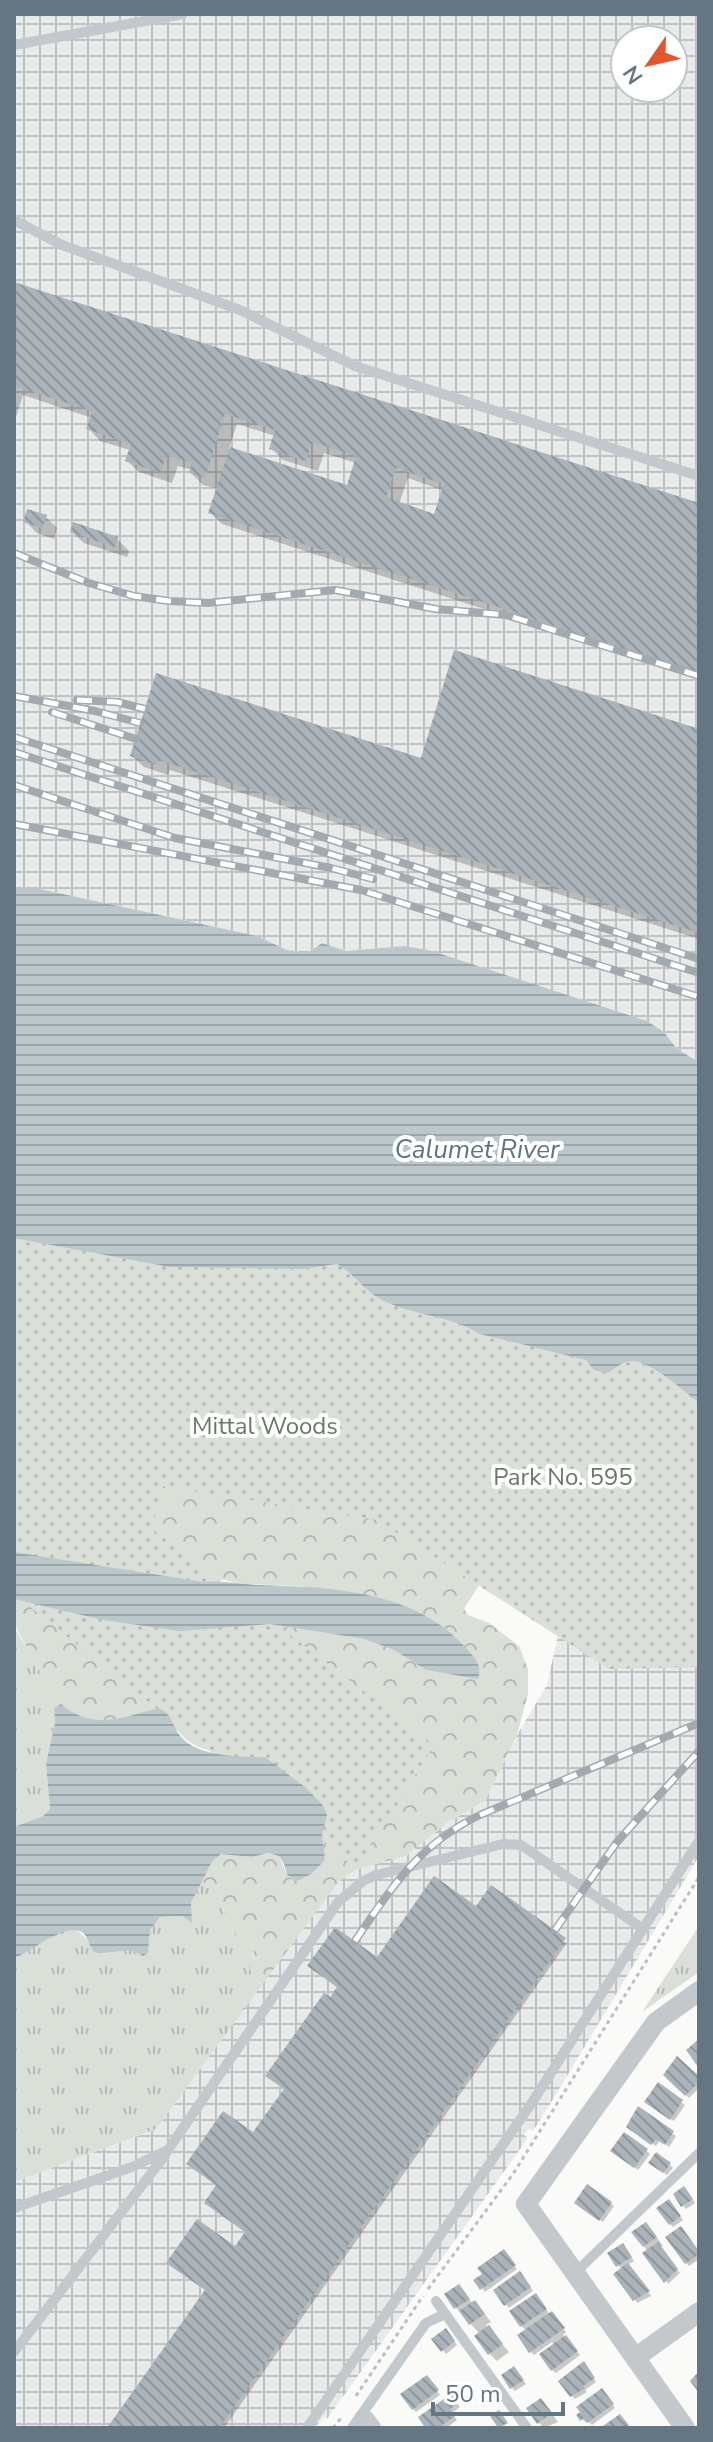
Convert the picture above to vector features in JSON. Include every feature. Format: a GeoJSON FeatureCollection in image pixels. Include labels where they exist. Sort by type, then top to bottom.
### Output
{"type":"FeatureCollection","features":[{"type":"Feature","properties":{"kind":"street"},"geometry":{"type":"LineString","coordinates":[[685,2428],[526,2204],[656,2022],[699,1991]]}},
{"type":"Feature","properties":{"kind":"street"},"geometry":{"type":"LineString","coordinates":[[635,2358],[699,2312]]}},
{"type":"Feature","properties":{"kind":"lane"},"geometry":{"type":"LineString","coordinates":[[14,45],[183,14]]}},
{"type":"Feature","properties":{"kind":"lane"},"geometry":{"type":"LineString","coordinates":[[14,220],[62,245],[240,310],[355,366],[699,476]]}},
{"type":"Feature","properties":{"kind":"lane"},"geometry":{"type":"LineString","coordinates":[[307,2428],[533,2101],[699,1841]]}},
{"type":"Feature","properties":{"kind":"lane"},"geometry":{"type":"LineString","coordinates":[[14,2352],[168,2150],[338,1902],[363,1881],[376,1875],[503,1844],[521,1845],[643,1929]]}},
{"type":"Feature","properties":{"kind":"lane"},"geometry":{"type":"LineString","coordinates":[[14,2208],[132,2167],[168,2150]]}},
{"type":"Feature","properties":{"kind":"lane"},"geometry":{"type":"LineString","coordinates":[[575,2273],[699,2153]]}},
{"type":"Feature","properties":{"kind":"lane"},"geometry":{"type":"LineString","coordinates":[[436,2301],[527,2428]]}},
{"type":"Feature","properties":{"kind":"lane"},"geometry":{"type":"LineString","coordinates":[[359,2420],[426,2323],[445,2314]]}},
{"type":"Feature","properties":{"kind":"path"},"geometry":{"type":"LineString","coordinates":[[359,2420],[397,2332],[521,2162],[699,1877]]}},
{"type":"Feature","properties":{"kind":"path"},"geometry":{"type":"LineString","coordinates":[[333,2428],[341,2417]]}},
{"type":"Feature","properties":{"kind":"shaded area"},"geometry":{"type":"Polygon","coordinates":[[[14,14],[699,14],[699,1062],[677,1049],[664,1032],[647,1021],[404,946],[346,951],[322,943],[307,953],[287,950],[257,936],[40,889],[14,889],[14,14]]]}},
{"type":"Feature","properties":{"kind":"shaded area"},"geometry":{"type":"Polygon","coordinates":[[[562,1617],[699,1651],[699,1856],[533,2131],[528,2129],[524,2135],[528,2138],[327,2419],[324,2417],[315,2428],[14,2428],[14,2182],[156,2129],[339,1881],[357,1869],[406,1856],[448,1822],[485,1801],[517,1735],[547,1685],[562,1617]]]}},
{"type":"Feature","properties":{"kind":"green space","name":"Park No. 595"},"geometry":{"type":"Polygon","coordinates":[[[14,1198],[367,1266],[699,1381],[699,1667],[609,1669],[377,1520],[162,1486],[152,1529],[434,1745],[357,1869],[14,1594],[14,1198]]]}},
{"type":"Feature","properties":{"kind":"green space","name":"Mittal Woods"},"geometry":{"type":"Polygon","coordinates":[[[14,1238],[479,1585],[464,1609],[468,1615],[489,1623],[519,1646],[528,1669],[528,1694],[517,1735],[485,1801],[448,1822],[406,1856],[357,1869],[339,1881],[262,1985],[254,1979],[249,1968],[254,1959],[253,1947],[235,1935],[220,1900],[202,1881],[221,1853],[252,1857],[268,1853],[279,1856],[287,1875],[296,1881],[211,1751],[187,1740],[159,1708],[117,1721],[97,1721],[78,1715],[53,1697],[18,1632],[14,1599],[103,1620],[270,1624],[364,1639],[394,1650],[426,1670],[477,1678],[302,1586],[243,1584],[224,1580],[203,1582],[165,1574],[14,1238]]]}},
{"type":"Feature","properties":{"kind":"green space"},"geometry":{"type":"Polygon","coordinates":[[[14,1624],[47,1685],[61,1704],[54,1708],[55,1723],[46,1763],[50,1809],[43,1816],[14,1827],[14,1624]]]}},
{"type":"Feature","properties":{"kind":"green space"},"geometry":{"type":"Polygon","coordinates":[[[202,1881],[220,1899],[235,1935],[253,1947],[254,1979],[262,1985],[156,2129],[14,2182],[14,1958],[65,1930],[76,1929],[102,1954],[129,1950],[148,1953],[150,1930],[160,1917],[182,1916],[191,1922],[191,1903],[202,1881]]]}},
{"type":"Feature","properties":{"kind":"green space"},"geometry":{"type":"Polygon","coordinates":[[[699,1926],[699,1972],[642,2012],[699,1926]]]}},
{"type":"Feature","properties":{"kind":"water","name":"Calumet River"},"geometry":{"type":"Polygon","coordinates":[[[14,889],[40,889],[257,936],[287,950],[307,953],[322,943],[346,951],[404,946],[432,951],[647,1021],[664,1032],[677,1049],[699,1062],[699,1403],[640,1362],[625,1362],[608,1373],[594,1370],[586,1360],[480,1334],[457,1323],[392,1305],[374,1295],[337,1264],[302,1269],[170,1267],[14,1238],[14,889]]]}},
{"type":"Feature","properties":{"kind":"water"},"geometry":{"type":"Polygon","coordinates":[[[14,1552],[203,1582],[342,1590],[369,1595],[421,1614],[444,1628],[474,1658],[479,1670],[478,1679],[426,1670],[394,1650],[364,1639],[270,1624],[180,1631],[103,1620],[14,1599],[14,1552]]]}},
{"type":"Feature","properties":{"kind":"water"},"geometry":{"type":"Polygon","coordinates":[[[61,1704],[73,1713],[97,1720],[121,1718],[159,1708],[170,1718],[181,1737],[198,1749],[244,1757],[265,1757],[322,1804],[327,1815],[322,1834],[325,1860],[311,1874],[297,1881],[287,1875],[279,1856],[268,1853],[252,1857],[221,1854],[212,1862],[191,1903],[192,1923],[182,1916],[160,1917],[150,1930],[148,1953],[143,1956],[131,1951],[94,1952],[85,1935],[71,1930],[14,1958],[14,1827],[43,1816],[50,1809],[46,1763],[55,1723],[54,1708],[61,1704]]]}},
{"type":"Feature","properties":{"kind":"building"},"geometry":{"type":"Polygon","coordinates":[[[14,282],[699,503],[699,585],[695,597],[699,598],[699,672],[208,513],[230,447],[347,485],[356,456],[312,442],[306,461],[269,449],[275,430],[225,414],[205,478],[189,473],[192,463],[166,455],[161,473],[125,461],[131,444],[86,429],[92,411],[14,386],[14,282]],[[396,468],[386,497],[434,514],[444,484],[396,468]]]}},
{"type":"Feature","properties":{"kind":"building"},"geometry":{"type":"Polygon","coordinates":[[[27,509],[47,515],[42,528],[23,522],[27,509]]]}},
{"type":"Feature","properties":{"kind":"building"},"geometry":{"type":"Polygon","coordinates":[[[73,522],[118,537],[115,547],[70,532],[73,522]]]}},
{"type":"Feature","properties":{"kind":"building"},"geometry":{"type":"Polygon","coordinates":[[[454,650],[699,729],[699,933],[158,760],[157,765],[130,756],[156,673],[421,758],[454,650]]]}},
{"type":"Feature","properties":{"kind":"building"},"geometry":{"type":"Polygon","coordinates":[[[434,1876],[476,1906],[491,1885],[566,1938],[219,2428],[107,2428],[205,2290],[166,2263],[197,2219],[235,2246],[245,2232],[204,2203],[216,2185],[186,2164],[223,2111],[253,2132],[284,2089],[265,2076],[324,1993],[330,1997],[337,1987],[307,1966],[335,1927],[377,1957],[434,1876]]]}},
{"type":"Feature","properties":{"kind":"building"},"geometry":{"type":"Polygon","coordinates":[[[699,2039],[699,2068],[686,2050],[699,2039]]]}},
{"type":"Feature","properties":{"kind":"building"},"geometry":{"type":"Polygon","coordinates":[[[677,2056],[699,2076],[699,2082],[685,2096],[663,2075],[677,2056]]]}},
{"type":"Feature","properties":{"kind":"building"},"geometry":{"type":"Polygon","coordinates":[[[658,2082],[683,2100],[670,2120],[644,2102],[658,2082]]]}},
{"type":"Feature","properties":{"kind":"building"},"geometry":{"type":"Polygon","coordinates":[[[638,2106],[674,2131],[665,2145],[656,2139],[651,2145],[626,2127],[638,2106]]]}},
{"type":"Feature","properties":{"kind":"building"},"geometry":{"type":"Polygon","coordinates":[[[624,2132],[648,2149],[634,2168],[610,2151],[624,2132]]]}},
{"type":"Feature","properties":{"kind":"building"},"geometry":{"type":"Polygon","coordinates":[[[656,2152],[671,2163],[663,2173],[648,2163],[656,2152]]]}},
{"type":"Feature","properties":{"kind":"building"},"geometry":{"type":"Polygon","coordinates":[[[587,2184],[612,2202],[599,2221],[574,2203],[587,2184]]]}},
{"type":"Feature","properties":{"kind":"building"},"geometry":{"type":"Polygon","coordinates":[[[684,2186],[693,2199],[681,2207],[673,2194],[684,2186]]]}},
{"type":"Feature","properties":{"kind":"building"},"geometry":{"type":"Polygon","coordinates":[[[669,2199],[681,2216],[669,2225],[656,2208],[669,2199]]]}},
{"type":"Feature","properties":{"kind":"building"},"geometry":{"type":"Polygon","coordinates":[[[646,2222],[657,2237],[643,2247],[631,2232],[646,2222]]]}},
{"type":"Feature","properties":{"kind":"building"},"geometry":{"type":"Polygon","coordinates":[[[681,2226],[699,2251],[685,2264],[665,2237],[681,2226]]]}},
{"type":"Feature","properties":{"kind":"building"},"geometry":{"type":"Polygon","coordinates":[[[658,2242],[678,2269],[664,2283],[642,2253],[658,2242]]]}},
{"type":"Feature","properties":{"kind":"building"},"geometry":{"type":"Polygon","coordinates":[[[623,2243],[632,2257],[616,2267],[607,2253],[623,2243]]]}},
{"type":"Feature","properties":{"kind":"building"},"geometry":{"type":"Polygon","coordinates":[[[504,2249],[516,2265],[480,2290],[473,2280],[482,2274],[477,2268],[504,2249]]]}},
{"type":"Feature","properties":{"kind":"building"},"geometry":{"type":"Polygon","coordinates":[[[628,2263],[650,2291],[633,2301],[613,2274],[628,2263]]]}},
{"type":"Feature","properties":{"kind":"building"},"geometry":{"type":"Polygon","coordinates":[[[520,2271],[531,2287],[504,2306],[493,2290],[520,2271]]]}},
{"type":"Feature","properties":{"kind":"building"},"geometry":{"type":"Polygon","coordinates":[[[459,2284],[470,2299],[454,2309],[444,2294],[459,2284]]]}},
{"type":"Feature","properties":{"kind":"building"},"geometry":{"type":"Polygon","coordinates":[[[536,2293],[547,2309],[520,2327],[509,2311],[536,2293]]]}},
{"type":"Feature","properties":{"kind":"building"},"geometry":{"type":"Polygon","coordinates":[[[475,2300],[485,2314],[469,2325],[459,2311],[475,2300]]]}},
{"type":"Feature","properties":{"kind":"building"},"geometry":{"type":"Polygon","coordinates":[[[552,2311],[565,2328],[529,2353],[517,2335],[552,2311]]]}},
{"type":"Feature","properties":{"kind":"building"},"geometry":{"type":"Polygon","coordinates":[[[489,2325],[503,2344],[488,2355],[474,2336],[489,2325]]]}},
{"type":"Feature","properties":{"kind":"building"},"geometry":{"type":"Polygon","coordinates":[[[446,2328],[455,2341],[441,2352],[431,2339],[446,2328]]]}},
{"type":"Feature","properties":{"kind":"building"},"geometry":{"type":"Polygon","coordinates":[[[566,2335],[578,2351],[551,2371],[539,2354],[566,2335]]]}},
{"type":"Feature","properties":{"kind":"building"},"geometry":{"type":"Polygon","coordinates":[[[584,2361],[595,2378],[570,2397],[558,2381],[584,2361]]]}},
{"type":"Feature","properties":{"kind":"building"},"geometry":{"type":"Polygon","coordinates":[[[514,2366],[524,2380],[510,2389],[501,2375],[514,2366]]]}},
{"type":"Feature","properties":{"kind":"building"},"geometry":{"type":"Polygon","coordinates":[[[699,2371],[699,2393],[690,2381],[699,2371]]]}},
{"type":"Feature","properties":{"kind":"building"},"geometry":{"type":"Polygon","coordinates":[[[427,2375],[439,2390],[412,2410],[400,2394],[427,2375]]]}},
{"type":"Feature","properties":{"kind":"building"},"geometry":{"type":"Polygon","coordinates":[[[602,2388],[614,2404],[587,2423],[584,2418],[580,2421],[576,2415],[580,2412],[576,2407],[602,2388]]]}},
{"type":"Feature","properties":{"kind":"building"},"geometry":{"type":"Polygon","coordinates":[[[451,2394],[458,2403],[450,2409],[455,2416],[438,2428],[425,2428],[418,2417],[451,2394]]]}},
{"type":"Feature","properties":{"kind":"building"},"geometry":{"type":"Polygon","coordinates":[[[541,2398],[552,2413],[537,2424],[526,2408],[541,2398]]]}},
{"type":"Feature","properties":{"kind":"building"},"geometry":{"type":"Polygon","coordinates":[[[499,2410],[508,2423],[498,2428],[490,2416],[499,2410]]]}},
{"type":"Feature","properties":{"kind":"building"},"geometry":{"type":"Polygon","coordinates":[[[620,2414],[631,2428],[600,2428],[620,2414]]]}},
{"type":"Feature","properties":{"kind":"railway"},"geometry":{"type":"LineString","coordinates":[[14,553],[89,583],[134,596],[169,601],[208,603],[335,590],[436,609],[506,615],[699,676]]}},
{"type":"Feature","properties":{"kind":"railway"},"geometry":{"type":"LineString","coordinates":[[14,696],[140,723]]}},
{"type":"Feature","properties":{"kind":"railway"},"geometry":{"type":"LineString","coordinates":[[77,700],[117,702],[145,709]]}},
{"type":"Feature","properties":{"kind":"railway"},"geometry":{"type":"LineString","coordinates":[[52,712],[136,739]]}},
{"type":"Feature","properties":{"kind":"railway"},"geometry":{"type":"LineString","coordinates":[[14,737],[699,959]]}},
{"type":"Feature","properties":{"kind":"railway"},"geometry":{"type":"LineString","coordinates":[[14,752],[699,973]]}},
{"type":"Feature","properties":{"kind":"railway"},"geometry":{"type":"LineString","coordinates":[[14,785],[175,838],[373,879]]}},
{"type":"Feature","properties":{"kind":"railway"},"geometry":{"type":"LineString","coordinates":[[14,824],[361,890],[699,997]]}},
{"type":"Feature","properties":{"kind":"railway"},"geometry":{"type":"LineString","coordinates":[[355,1941],[408,1869],[440,1839],[480,1815],[699,1723]]}},
{"type":"Feature","properties":{"kind":"railway"},"geometry":{"type":"LineString","coordinates":[[555,1930],[617,1842],[699,1751]]}}]}
